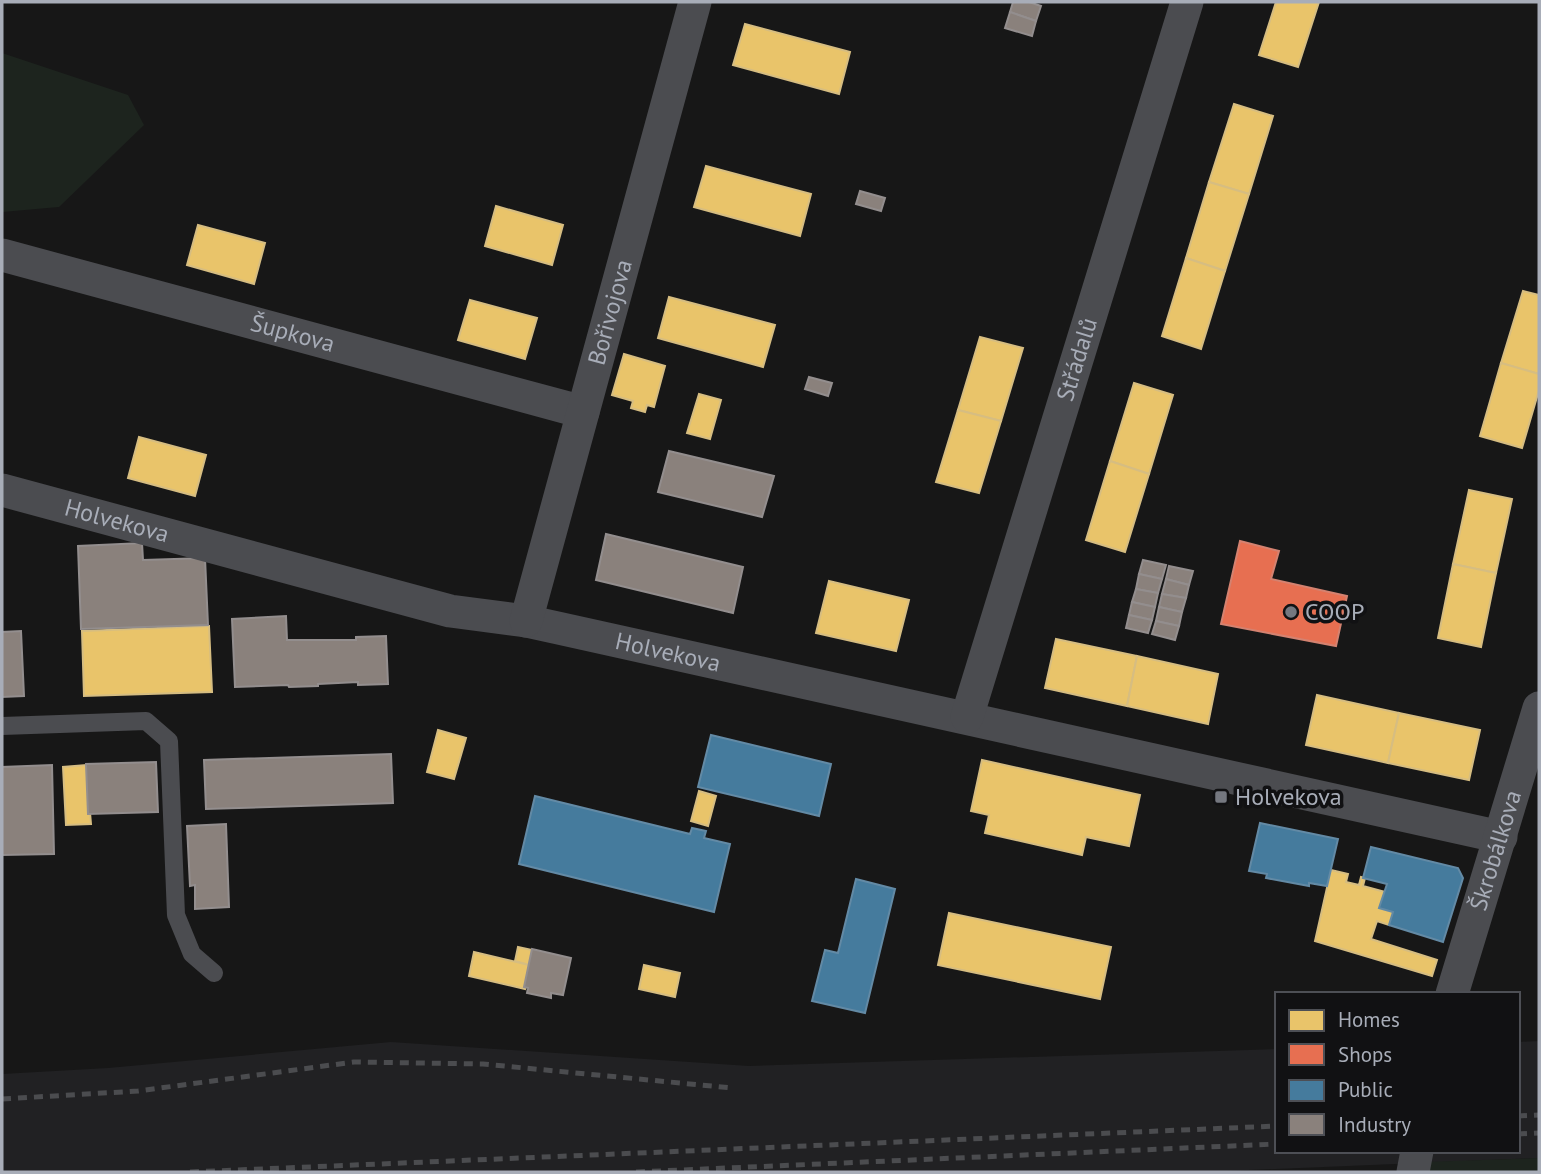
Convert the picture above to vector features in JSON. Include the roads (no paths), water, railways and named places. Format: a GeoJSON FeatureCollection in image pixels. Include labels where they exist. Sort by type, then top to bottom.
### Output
{"type":"FeatureCollection","features":[{"type":"Feature","properties":{"kind":"street","name":"Bořivojova"},"geometry":{"type":"LineString","coordinates":[[526,621],[695,2]]}},
{"type":"Feature","properties":{"kind":"street","name":"Střádalů"},"geometry":{"type":"LineString","coordinates":[[967,717],[1187,2]]}},
{"type":"Feature","properties":{"kind":"street","name":"Šupkova"},"geometry":{"type":"LineString","coordinates":[[2,256],[583,412]]}},
{"type":"Feature","properties":{"kind":"street","name":"Holvekova"},"geometry":{"type":"LineString","coordinates":[[2,490],[450,611],[526,621],[1501,837]]}},
{"type":"Feature","properties":{"kind":"street","name":"Škrobálkova"},"geometry":{"type":"LineString","coordinates":[[1453,992],[1537,724]]}},
{"type":"Feature","properties":{"kind":"street"},"geometry":{"type":"LineString","coordinates":[[1413,1172],[1417,1153]]}},
{"type":"Feature","properties":{"kind":"lane"},"geometry":{"type":"LineString","coordinates":[[2,726],[146,721],[169,741],[176,915],[192,954],[214,974]]}},
{"type":"Feature","properties":{"kind":"railway"},"geometry":{"type":"LineString","coordinates":[[2,1099],[138,1091],[354,1062],[483,1064],[732,1088]]}},
{"type":"Feature","properties":{"kind":"railway"},"geometry":{"type":"LineString","coordinates":[[1520,1116],[1539,1115]]}},
{"type":"Feature","properties":{"kind":"railway"},"geometry":{"type":"LineString","coordinates":[[190,1172],[1275,1126]]}},
{"type":"Feature","properties":{"kind":"railway"},"geometry":{"type":"LineString","coordinates":[[1520,1134],[1539,1133]]}},
{"type":"Feature","properties":{"kind":"railway"},"geometry":{"type":"LineString","coordinates":[[636,1172],[1275,1144]]}},
{"type":"Feature","properties":{"kind":"place","name":"COOP"},"geometry":{"type":"Point","coordinates":[1291,612]}},
{"type":"Feature","properties":{"kind":"place","name":"Holvekova"},"geometry":{"type":"Point","coordinates":[1221,797]}}]}
